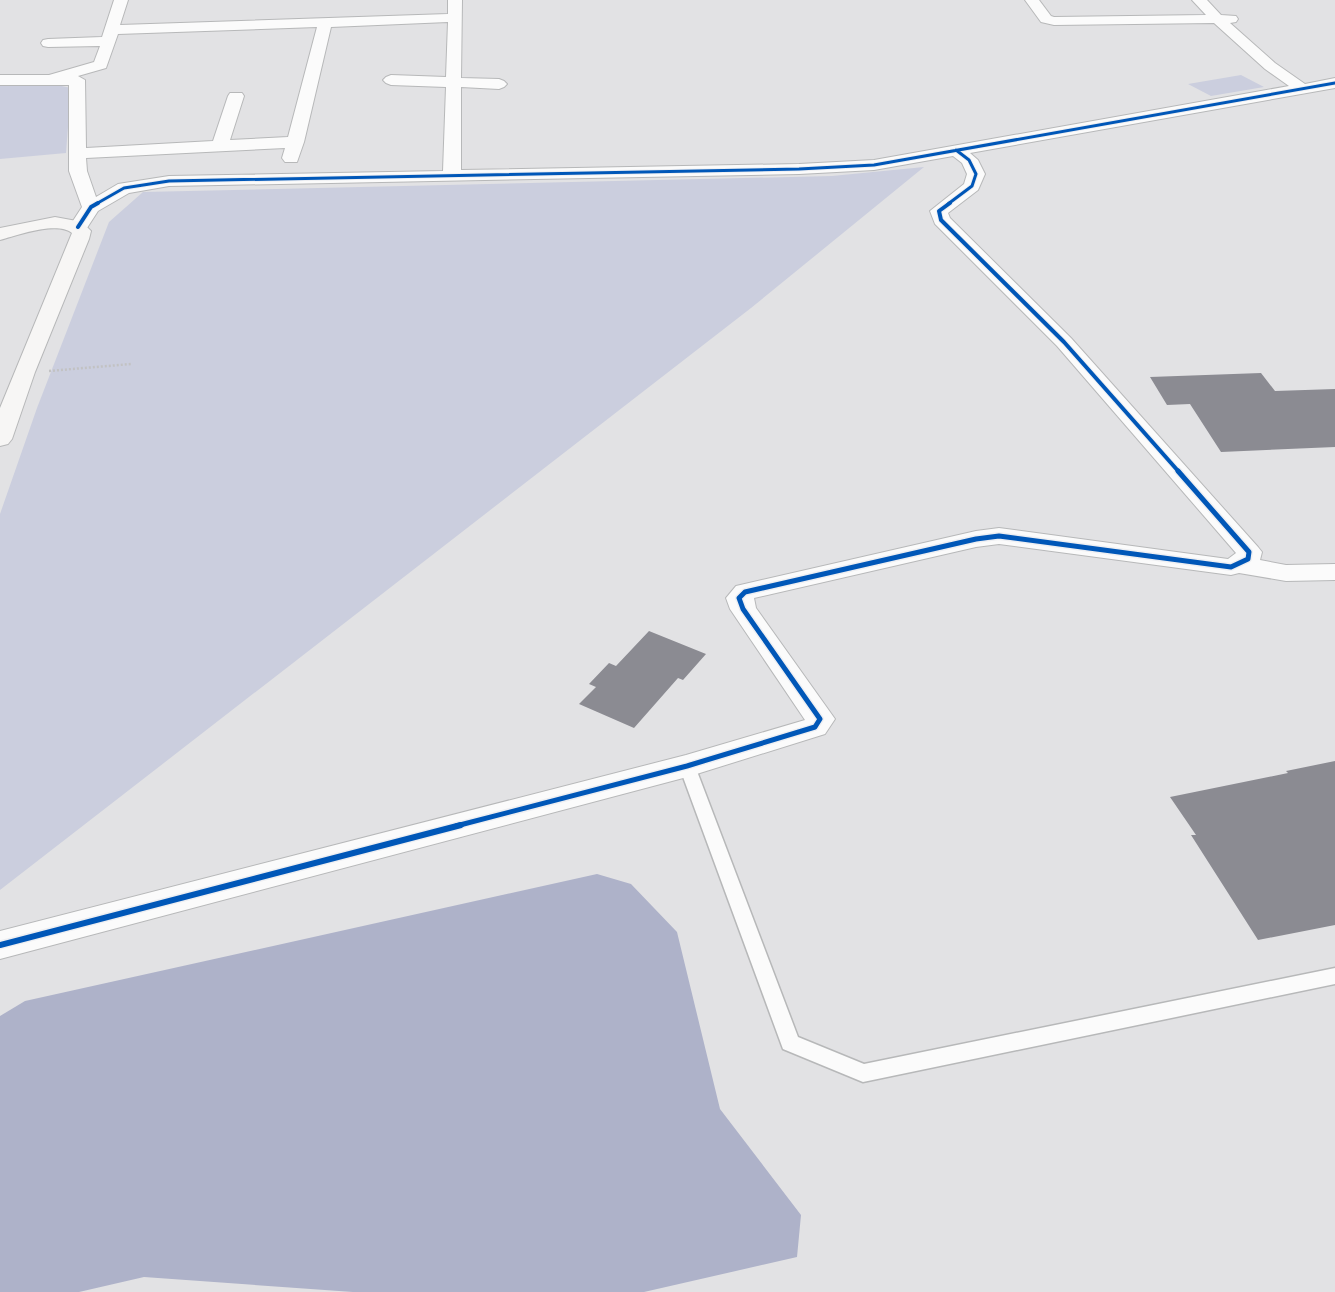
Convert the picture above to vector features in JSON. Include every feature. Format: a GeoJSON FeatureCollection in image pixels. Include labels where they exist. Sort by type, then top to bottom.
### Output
{"type":"FeatureCollection","features":[{"type":"Feature","properties":{"kind":"street"},"geometry":{"type":"LineString","coordinates":[[43,80],[101,65],[121,0]]}},
{"type":"Feature","properties":{"kind":"street"},"geometry":{"type":"LineString","coordinates":[[452,176],[455,0]]}},
{"type":"Feature","properties":{"kind":"street"},"geometry":{"type":"LineString","coordinates":[[1032,0],[1046,20],[1054,21],[1224,19]]}},
{"type":"Feature","properties":{"kind":"street"},"geometry":{"type":"LineString","coordinates":[[1184,1],[1204,0],[1270,66],[1309,88]]}},
{"type":"Feature","properties":{"kind":"street"},"geometry":{"type":"LineString","coordinates":[[1154,8],[1163,20]]}},
{"type":"Feature","properties":{"kind":"street"},"geometry":{"type":"LineString","coordinates":[[48,43],[110,36],[325,23],[454,18]]}},
{"type":"Feature","properties":{"kind":"street"},"geometry":{"type":"LineString","coordinates":[[284,179],[296,142],[325,23]]}},
{"type":"Feature","properties":{"kind":"street"},"geometry":{"type":"LineString","coordinates":[[0,80],[77,80],[78,171],[91,207]]}},
{"type":"Feature","properties":{"kind":"street"},"geometry":{"type":"LineString","coordinates":[[391,80],[499,84]]}},
{"type":"Feature","properties":{"kind":"street"},"geometry":{"type":"LineString","coordinates":[[78,227],[91,207],[124,188],[169,181],[799,169],[874,165],[1335,84]]}},
{"type":"Feature","properties":{"kind":"street"},"geometry":{"type":"LineString","coordinates":[[220,145],[236,96]]}},
{"type":"Feature","properties":{"kind":"street"},"geometry":{"type":"LineString","coordinates":[[78,153],[296,142]]}},
{"type":"Feature","properties":{"kind":"street"},"geometry":{"type":"LineString","coordinates":[[956,150],[969,160],[976,174],[972,186],[939,211],[941,220],[1064,342],[1249,552],[1248,559],[1240,565]]}},
{"type":"Feature","properties":{"kind":"street"},"geometry":{"type":"LineString","coordinates":[[0,234],[48,224],[68,223],[82,231],[24,372],[0,440]]}},
{"type":"Feature","properties":{"kind":"street"},"geometry":{"type":"LineString","coordinates":[[0,945],[687,766],[815,727],[820,719],[743,609],[739,598],[745,592],[976,539],[999,536],[1232,567],[1240,565],[1286,572],[1335,572]]}},
{"type":"Feature","properties":{"kind":"lane"},"geometry":{"type":"LineString","coordinates":[[687,766],[790,1043],[863,1073],[1335,976]]}},
{"type":"Feature","properties":{"kind":"path"},"geometry":{"type":"LineString","coordinates":[[24,372],[131,364]]}},
{"type":"Feature","properties":{"kind":"shaded area"},"geometry":{"type":"Polygon","coordinates":[[[1241,75],[1264,87],[1211,96],[1188,84],[1241,75]]]}},
{"type":"Feature","properties":{"kind":"shaded area"},"geometry":{"type":"Polygon","coordinates":[[[0,85],[57,85],[71,88],[66,153],[0,159],[0,85]]]}},
{"type":"Feature","properties":{"kind":"shaded area"},"geometry":{"type":"Polygon","coordinates":[[[924,167],[751,308],[0,890],[0,514],[37,408],[109,222],[143,192],[832,176],[924,167]]]}},
{"type":"Feature","properties":{"kind":"shaded area"},"geometry":{"type":"Polygon","coordinates":[[[597,874],[631,884],[677,932],[720,1109],[801,1215],[797,1257],[644,1292],[353,1292],[144,1277],[79,1292],[0,1292],[0,1016],[25,1001],[597,874]]]}},
{"type":"Feature","properties":{"kind":"building"},"geometry":{"type":"Polygon","coordinates":[[[1261,373],[1275,391],[1335,389],[1335,447],[1221,452],[1190,404],[1167,405],[1150,377],[1261,373]]]}},
{"type":"Feature","properties":{"kind":"building"},"geometry":{"type":"Polygon","coordinates":[[[649,631],[706,654],[683,680],[678,678],[634,728],[579,704],[596,687],[589,684],[609,663],[616,666],[649,631]]]}},
{"type":"Feature","properties":{"kind":"building"},"geometry":{"type":"Polygon","coordinates":[[[1335,761],[1335,925],[1258,940],[1191,835],[1196,835],[1170,797],[1288,773],[1286,771],[1335,761]]]}},
{"type":"Feature","properties":{"kind":"cycle path"},"geometry":{"type":"LineString","coordinates":[[78,227],[91,207],[124,188],[169,181],[799,169],[874,165],[1335,83]]}},
{"type":"Feature","properties":{"kind":"cycle path"},"geometry":{"type":"LineString","coordinates":[[0,945],[687,766],[815,727],[820,719],[743,609],[739,598],[745,592],[976,539],[999,536],[1231,567],[1248,559],[1249,552],[1064,342],[941,220],[939,211],[972,186],[976,174],[969,160],[956,150]]}}]}
